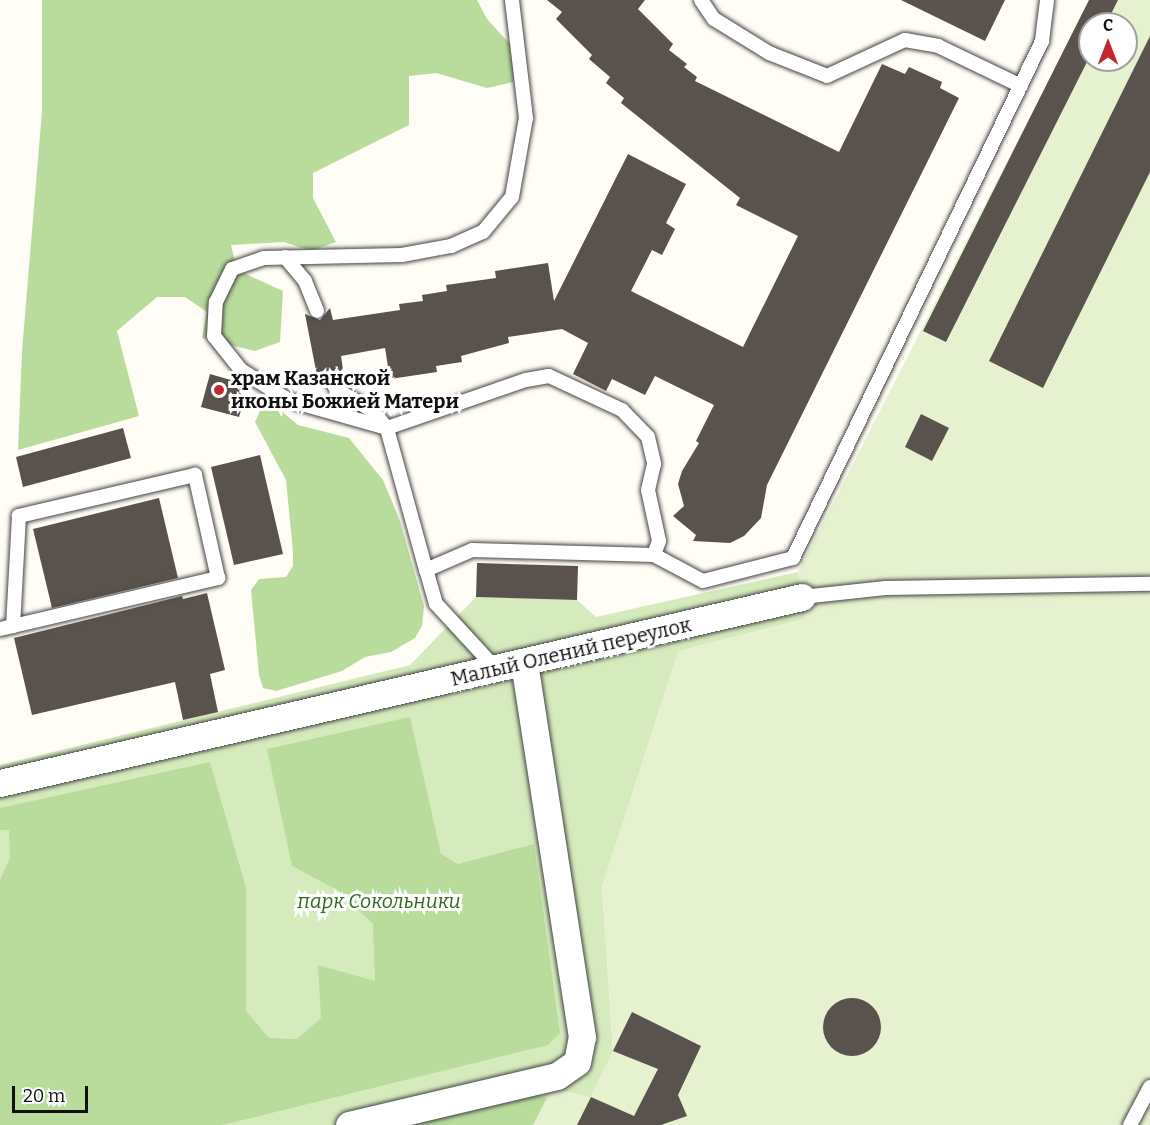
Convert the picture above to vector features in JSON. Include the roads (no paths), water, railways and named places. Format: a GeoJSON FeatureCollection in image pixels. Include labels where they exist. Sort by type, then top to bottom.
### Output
{"type":"FeatureCollection","features":[{"type":"Feature","properties":{"kind":"street","name":"Малый Олений переулок"},"geometry":{"type":"LineString","coordinates":[[0,783],[497,670],[802,597]]}},
{"type":"Feature","properties":{"kind":"street"},"geometry":{"type":"LineString","coordinates":[[349,1125],[557,1076],[577,1062],[582,1037],[524,663]]}},
{"type":"Feature","properties":{"kind":"lane"},"geometry":{"type":"LineString","coordinates":[[512,0],[526,118],[512,197],[483,232],[451,246],[402,255],[285,257],[232,269],[216,303],[214,336],[241,370],[288,400],[387,428],[526,380],[549,376],[613,405],[648,437],[654,464],[648,489],[659,540],[654,555]]}},
{"type":"Feature","properties":{"kind":"lane"},"geometry":{"type":"LineString","coordinates":[[701,0],[714,19],[769,52],[827,76],[863,63],[905,40],[938,46],[1021,86]]}},
{"type":"Feature","properties":{"kind":"lane"},"geometry":{"type":"LineString","coordinates":[[426,570],[472,550],[654,555],[703,581],[792,558],[1042,41],[1047,0]]}},
{"type":"Feature","properties":{"kind":"lane"},"geometry":{"type":"LineString","coordinates":[[285,257],[305,281],[317,311]]}},
{"type":"Feature","properties":{"kind":"lane"},"geometry":{"type":"LineString","coordinates":[[330,378],[337,390],[373,411],[387,428],[436,604],[497,670]]}},
{"type":"Feature","properties":{"kind":"lane"},"geometry":{"type":"LineString","coordinates":[[195,476],[218,578],[7,627],[19,516],[195,476]]}},
{"type":"Feature","properties":{"kind":"lane","name":"Малый Олений переулок"},"geometry":{"type":"LineString","coordinates":[[802,597],[886,588],[1150,584]]}},
{"type":"Feature","properties":{"kind":"lane"},"geometry":{"type":"LineString","coordinates":[[1130,1125],[1150,1087]]}},
{"type":"Feature","properties":{"kind":"place","name":"храм Казанской иконы Божией Матери"},"geometry":{"type":"Point","coordinates":[219,390]}},
{"type":"Feature","properties":{"kind":"park label","name":"парк Сокольники"},"geometry":{"type":"Point","coordinates":[379,901]}}]}
